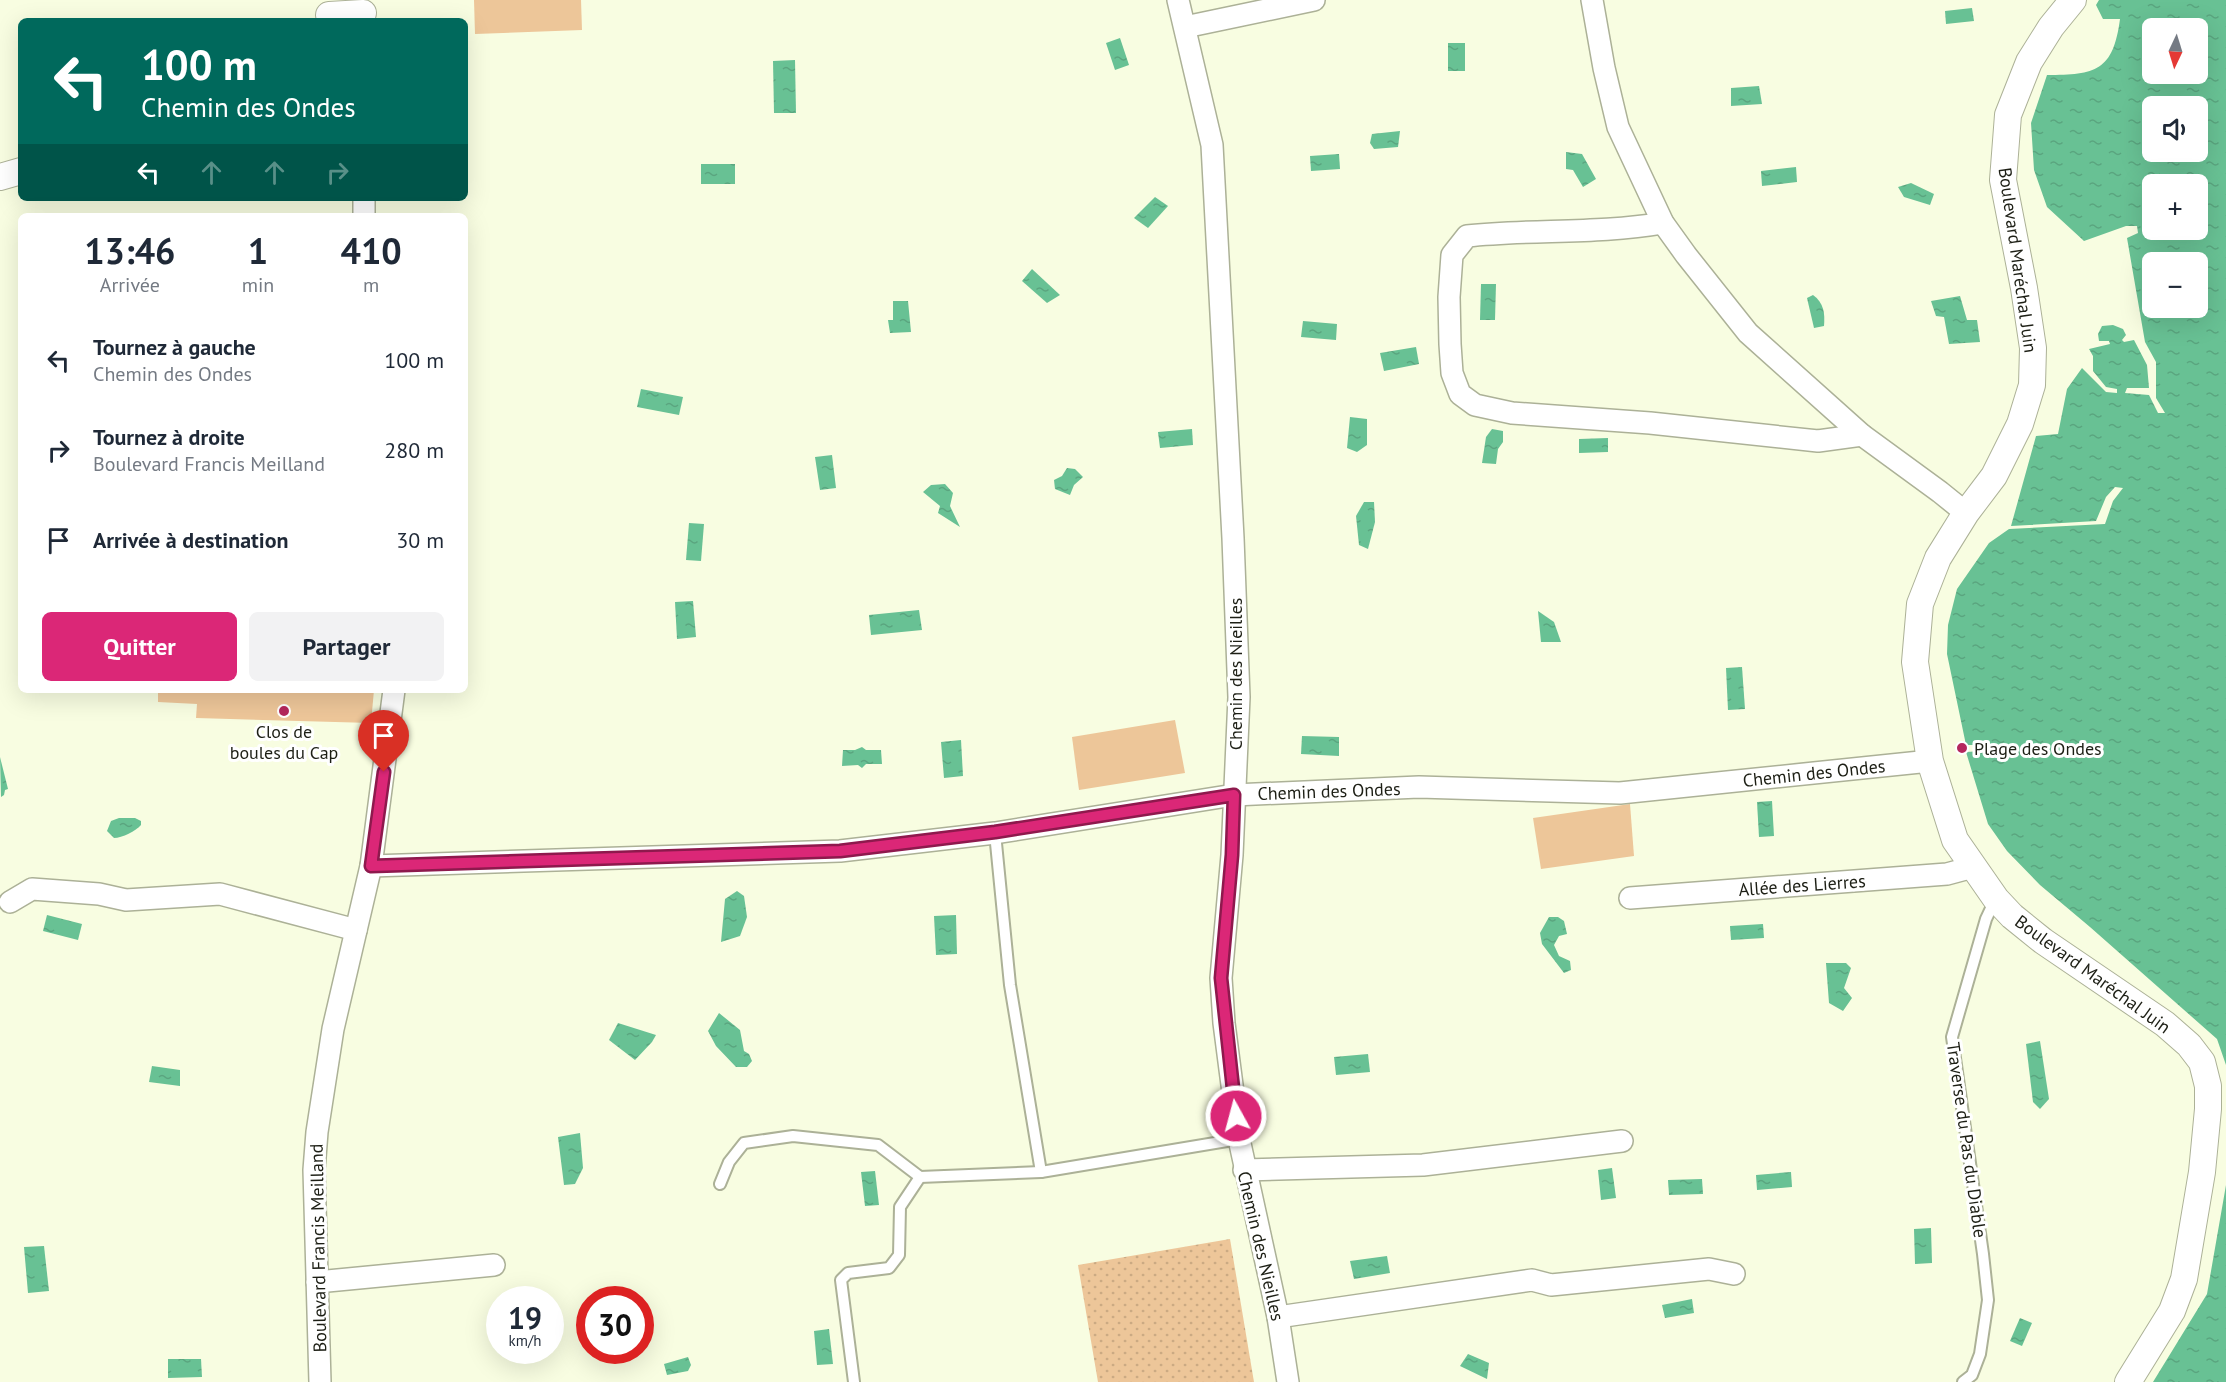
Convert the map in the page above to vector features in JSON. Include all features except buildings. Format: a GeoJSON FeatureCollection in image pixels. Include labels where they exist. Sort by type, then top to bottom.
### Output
{"type":"FeatureCollection","features":[{"type":"Feature","properties":{"kind":"street","name":"Chemin des Nieilles"},"geometry":{"type":"LineString","coordinates":[[1178,0],[1212,145],[1233,538],[1239,697],[1232,855],[1221,978],[1244,1170],[1278,1317],[1288,1382]]}},
{"type":"Feature","properties":{"kind":"street"},"geometry":{"type":"LineString","coordinates":[[1185,27],[1314,0]]}},
{"type":"Feature","properties":{"kind":"street"},"geometry":{"type":"LineString","coordinates":[[1592,0],[1604,68],[1618,127],[1663,223],[1748,333],[1862,435],[1966,513]]}},
{"type":"Feature","properties":{"kind":"street","name":"Boulevard Maréchal Juin"},"geometry":{"type":"LineString","coordinates":[[2073,0],[2051,27],[2029,62],[2008,115],[2003,180],[2024,288],[2031,338],[2031,385],[2020,424],[1994,476],[1966,513],[1938,558],[1920,604],[1915,662],[1930,761],[1955,840],[1973,867],[1996,899],[2012,916],[2043,941],[2165,1024],[2189,1045],[2202,1062],[2208,1086],[2208,1109],[2202,1172],[2184,1279],[2172,1311],[2128,1382]]}},
{"type":"Feature","properties":{"kind":"street"},"geometry":{"type":"LineString","coordinates":[[329,12],[364,11]]}},
{"type":"Feature","properties":{"kind":"street"},"geometry":{"type":"LineString","coordinates":[[0,177],[18,172]]}},
{"type":"Feature","properties":{"kind":"street"},"geometry":{"type":"LineString","coordinates":[[1663,223],[1628,229],[1504,232],[1467,236],[1452,255],[1449,297],[1452,373],[1460,394],[1475,405],[1512,413],[1650,423],[1818,441],[1862,435]]}},
{"type":"Feature","properties":{"kind":"street","name":"Boulevard Francis Meilland"},"geometry":{"type":"LineString","coordinates":[[320,1382],[314,1170],[317,1132],[333,1029],[371,866],[394,693]]}},
{"type":"Feature","properties":{"kind":"street","name":"Chemin des Ondes"},"geometry":{"type":"LineString","coordinates":[[371,866],[840,851],[995,832],[1234,795],[1419,787],[1620,793],[1930,761]]}},
{"type":"Feature","properties":{"kind":"street","name":"Allée des Lierres"},"geometry":{"type":"LineString","coordinates":[[1630,898],[1947,874],[1973,867]]}},
{"type":"Feature","properties":{"kind":"street"},"geometry":{"type":"LineString","coordinates":[[10,903],[32,889],[99,894],[126,900],[220,894],[356,930]]}},
{"type":"Feature","properties":{"kind":"street"},"geometry":{"type":"LineString","coordinates":[[1244,1170],[1423,1165],[1622,1141]]}},
{"type":"Feature","properties":{"kind":"street"},"geometry":{"type":"LineString","coordinates":[[317,1282],[494,1265]]}},
{"type":"Feature","properties":{"kind":"street"},"geometry":{"type":"LineString","coordinates":[[1278,1317],[1532,1280],[1551,1285],[1709,1269],[1734,1274]]}},
{"type":"Feature","properties":{"kind":"lane"},"geometry":{"type":"LineString","coordinates":[[995,832],[1010,985],[1041,1172]]}},
{"type":"Feature","properties":{"kind":"lane","name":"Traverse du Pas du Diable"},"geometry":{"type":"LineString","coordinates":[[1964,1382],[1972,1375],[1980,1354],[1988,1300],[1952,1037],[1986,919],[1996,899]]}},
{"type":"Feature","properties":{"kind":"lane"},"geometry":{"type":"LineString","coordinates":[[720,1184],[729,1162],[744,1143],[793,1136],[878,1145],[920,1177],[1041,1172],[1239,1139]]}},
{"type":"Feature","properties":{"kind":"lane"},"geometry":{"type":"LineString","coordinates":[[854,1382],[840,1280],[848,1273],[889,1268],[899,1255],[900,1207],[920,1177]]}},
{"type":"Feature","properties":{"kind":"shaded area"},"geometry":{"type":"Polygon","coordinates":[[[474,0],[581,0],[582,30],[475,34],[474,0]]]}},
{"type":"Feature","properties":{"kind":"shaded area","name":"Clos de boules du Cap"},"geometry":{"type":"Polygon","coordinates":[[[158,693],[374,693],[371,723],[196,718],[197,704],[158,702],[158,693]]]}},
{"type":"Feature","properties":{"kind":"shaded area"},"geometry":{"type":"Polygon","coordinates":[[[1175,720],[1185,773],[1079,790],[1072,737],[1175,720]]]}},
{"type":"Feature","properties":{"kind":"shaded area"},"geometry":{"type":"Polygon","coordinates":[[[1630,804],[1634,856],[1541,869],[1533,818],[1630,804]]]}},
{"type":"Feature","properties":{"kind":"shaded area"},"geometry":{"type":"Polygon","coordinates":[[[1230,1239],[1254,1382],[1098,1382],[1078,1265],[1230,1239]]]}},
{"type":"Feature","properties":{"kind":"water"},"geometry":{"type":"Polygon","coordinates":[[[2099,0],[2226,0],[2226,1065],[2217,1039],[2040,885],[2007,851],[1988,824],[1966,752],[1982,751],[1981,745],[1966,745],[1947,654],[1948,625],[1957,589],[1989,543],[2009,529],[2105,524],[2113,501],[2123,488],[2115,487],[2106,497],[2096,521],[2011,526],[2036,436],[2058,434],[2067,389],[2082,368],[2106,392],[2117,393],[2117,389],[2106,387],[2093,371],[2093,356],[2089,349],[2110,344],[2109,341],[2099,341],[2098,334],[2102,326],[2113,325],[2123,329],[2126,335],[2122,340],[2124,342],[2134,340],[2147,365],[2149,388],[2127,388],[2125,393],[2149,395],[2158,413],[2165,413],[2156,398],[2156,362],[2145,342],[2127,238],[2138,233],[2137,226],[2126,226],[2084,241],[2047,207],[2034,170],[2031,123],[2047,75],[2078,74],[2090,71],[2107,60],[2113,50],[2120,19],[2103,19],[2096,5],[2099,0]]]}},
{"type":"Feature","properties":{"kind":"water"},"geometry":{"type":"Polygon","coordinates":[[[1972,8],[1974,21],[1946,24],[1945,11],[1972,8]]]}},
{"type":"Feature","properties":{"kind":"water"},"geometry":{"type":"Polygon","coordinates":[[[1120,38],[1129,65],[1115,70],[1106,43],[1120,38]]]}},
{"type":"Feature","properties":{"kind":"water"},"geometry":{"type":"Polygon","coordinates":[[[1448,43],[1465,43],[1465,71],[1448,71],[1448,43]]]}},
{"type":"Feature","properties":{"kind":"water"},"geometry":{"type":"Polygon","coordinates":[[[795,60],[796,113],[774,113],[773,61],[795,60]]]}},
{"type":"Feature","properties":{"kind":"water"},"geometry":{"type":"Polygon","coordinates":[[[1759,86],[1762,104],[1731,106],[1731,88],[1759,86]]]}},
{"type":"Feature","properties":{"kind":"water"},"geometry":{"type":"Polygon","coordinates":[[[1400,131],[1398,147],[1374,149],[1370,143],[1372,134],[1400,131]]]}},
{"type":"Feature","properties":{"kind":"water"},"geometry":{"type":"Polygon","coordinates":[[[1566,152],[1582,154],[1596,179],[1583,187],[1573,170],[1566,169],[1566,152]]]}},
{"type":"Feature","properties":{"kind":"water"},"geometry":{"type":"Polygon","coordinates":[[[1339,154],[1340,169],[1311,171],[1310,156],[1339,154]]]}},
{"type":"Feature","properties":{"kind":"water"},"geometry":{"type":"Polygon","coordinates":[[[701,164],[735,164],[735,184],[701,184],[701,164]]]}},
{"type":"Feature","properties":{"kind":"water"},"geometry":{"type":"Polygon","coordinates":[[[1796,167],[1797,182],[1762,186],[1761,171],[1796,167]]]}},
{"type":"Feature","properties":{"kind":"water"},"geometry":{"type":"Polygon","coordinates":[[[1911,183],[1934,194],[1930,205],[1904,197],[1898,187],[1911,183]]]}},
{"type":"Feature","properties":{"kind":"water"},"geometry":{"type":"Polygon","coordinates":[[[1155,197],[1168,206],[1148,228],[1134,218],[1155,197]]]}},
{"type":"Feature","properties":{"kind":"water"},"geometry":{"type":"Polygon","coordinates":[[[1032,269],[1060,295],[1047,303],[1022,281],[1032,269]]]}},
{"type":"Feature","properties":{"kind":"water"},"geometry":{"type":"Polygon","coordinates":[[[1481,284],[1496,284],[1495,320],[1480,320],[1481,284]]]}},
{"type":"Feature","properties":{"kind":"water"},"geometry":{"type":"Polygon","coordinates":[[[1813,295],[1822,305],[1824,317],[1824,326],[1814,328],[1807,298],[1813,295]]]}},
{"type":"Feature","properties":{"kind":"water"},"geometry":{"type":"Polygon","coordinates":[[[1960,296],[1967,320],[1977,320],[1980,342],[1949,344],[1944,317],[1936,316],[1931,301],[1960,296]]]}},
{"type":"Feature","properties":{"kind":"water"},"geometry":{"type":"Polygon","coordinates":[[[893,301],[908,301],[911,332],[890,333],[888,320],[893,320],[893,301]]]}},
{"type":"Feature","properties":{"kind":"water"},"geometry":{"type":"Polygon","coordinates":[[[1303,321],[1337,324],[1336,340],[1301,337],[1303,321]]]}},
{"type":"Feature","properties":{"kind":"water"},"geometry":{"type":"Polygon","coordinates":[[[1416,347],[1419,364],[1384,371],[1380,353],[1416,347]]]}},
{"type":"Feature","properties":{"kind":"water"},"geometry":{"type":"Polygon","coordinates":[[[641,389],[683,397],[679,415],[637,407],[641,389]]]}},
{"type":"Feature","properties":{"kind":"water"},"geometry":{"type":"Polygon","coordinates":[[[1350,417],[1367,419],[1367,445],[1357,452],[1347,448],[1350,417]]]}},
{"type":"Feature","properties":{"kind":"water"},"geometry":{"type":"Polygon","coordinates":[[[1192,429],[1193,445],[1160,448],[1158,432],[1192,429]]]}},
{"type":"Feature","properties":{"kind":"water"},"geometry":{"type":"Polygon","coordinates":[[[1492,429],[1503,431],[1503,442],[1498,449],[1496,464],[1482,463],[1486,437],[1492,429]]]}},
{"type":"Feature","properties":{"kind":"water"},"geometry":{"type":"Polygon","coordinates":[[[1608,438],[1608,452],[1579,453],[1579,439],[1608,438]]]}},
{"type":"Feature","properties":{"kind":"water"},"geometry":{"type":"Polygon","coordinates":[[[832,455],[836,488],[820,490],[815,457],[832,455]]]}},
{"type":"Feature","properties":{"kind":"water"},"geometry":{"type":"Polygon","coordinates":[[[1067,468],[1075,469],[1083,477],[1074,485],[1070,495],[1055,489],[1054,480],[1062,476],[1067,468]]]}},
{"type":"Feature","properties":{"kind":"water"},"geometry":{"type":"Polygon","coordinates":[[[945,484],[953,493],[950,506],[960,527],[938,513],[940,506],[923,492],[931,485],[945,484]]]}},
{"type":"Feature","properties":{"kind":"water"},"geometry":{"type":"Polygon","coordinates":[[[1364,502],[1374,502],[1375,522],[1368,549],[1359,545],[1356,516],[1364,502]]]}},
{"type":"Feature","properties":{"kind":"water"},"geometry":{"type":"Polygon","coordinates":[[[689,523],[704,524],[701,561],[686,560],[689,523]]]}},
{"type":"Feature","properties":{"kind":"water"},"geometry":{"type":"Polygon","coordinates":[[[693,601],[696,637],[677,639],[675,602],[693,601]]]}},
{"type":"Feature","properties":{"kind":"water"},"geometry":{"type":"Polygon","coordinates":[[[919,610],[922,630],[871,635],[869,615],[919,610]]]}},
{"type":"Feature","properties":{"kind":"water"},"geometry":{"type":"Polygon","coordinates":[[[1538,611],[1554,622],[1561,642],[1541,642],[1538,611]]]}},
{"type":"Feature","properties":{"kind":"water"},"geometry":{"type":"Polygon","coordinates":[[[1742,667],[1745,709],[1728,710],[1726,668],[1742,667]]]}},
{"type":"Feature","properties":{"kind":"water"},"geometry":{"type":"Polygon","coordinates":[[[1302,736],[1339,737],[1339,756],[1301,754],[1302,736]]]}},
{"type":"Feature","properties":{"kind":"water"},"geometry":{"type":"Polygon","coordinates":[[[961,740],[963,776],[944,778],[941,742],[961,740]]]}},
{"type":"Feature","properties":{"kind":"water"},"geometry":{"type":"Polygon","coordinates":[[[862,747],[866,750],[881,750],[882,764],[866,764],[862,768],[858,765],[842,766],[843,750],[855,750],[862,747]]]}},
{"type":"Feature","properties":{"kind":"water"},"geometry":{"type":"Polygon","coordinates":[[[0,757],[8,789],[1,797],[0,757]]]}},
{"type":"Feature","properties":{"kind":"water"},"geometry":{"type":"Polygon","coordinates":[[[1772,801],[1774,836],[1759,837],[1757,802],[1772,801]]]}},
{"type":"Feature","properties":{"kind":"water"},"geometry":{"type":"Polygon","coordinates":[[[119,818],[135,818],[141,821],[141,825],[129,834],[114,838],[107,831],[111,821],[119,818]]]}},
{"type":"Feature","properties":{"kind":"water"},"geometry":{"type":"Polygon","coordinates":[[[737,891],[744,896],[747,917],[740,936],[721,942],[725,899],[737,891]]]}},
{"type":"Feature","properties":{"kind":"water"},"geometry":{"type":"Polygon","coordinates":[[[47,915],[82,924],[78,940],[43,931],[47,915]]]}},
{"type":"Feature","properties":{"kind":"water"},"geometry":{"type":"Polygon","coordinates":[[[956,915],[957,954],[936,955],[934,916],[956,915]]]}},
{"type":"Feature","properties":{"kind":"water"},"geometry":{"type":"Polygon","coordinates":[[[1549,917],[1558,917],[1564,921],[1567,934],[1559,936],[1554,945],[1559,956],[1570,961],[1571,970],[1564,973],[1542,944],[1540,933],[1549,917]]]}},
{"type":"Feature","properties":{"kind":"water"},"geometry":{"type":"Polygon","coordinates":[[[1763,924],[1764,938],[1731,940],[1730,926],[1763,924]]]}},
{"type":"Feature","properties":{"kind":"water"},"geometry":{"type":"Polygon","coordinates":[[[1826,963],[1846,963],[1851,968],[1844,988],[1852,998],[1843,1011],[1829,1003],[1826,963]]]}},
{"type":"Feature","properties":{"kind":"water"},"geometry":{"type":"Polygon","coordinates":[[[719,1013],[740,1030],[744,1051],[749,1054],[752,1061],[747,1067],[736,1067],[716,1046],[708,1031],[719,1013]]]}},
{"type":"Feature","properties":{"kind":"water"},"geometry":{"type":"Polygon","coordinates":[[[618,1023],[656,1035],[635,1060],[609,1040],[618,1023]]]}},
{"type":"Feature","properties":{"kind":"water"},"geometry":{"type":"Polygon","coordinates":[[[2040,1041],[2049,1099],[2040,1109],[2033,1102],[2026,1044],[2040,1041]]]}},
{"type":"Feature","properties":{"kind":"water"},"geometry":{"type":"Polygon","coordinates":[[[1368,1054],[1370,1072],[1336,1075],[1334,1057],[1368,1054]]]}},
{"type":"Feature","properties":{"kind":"water"},"geometry":{"type":"Polygon","coordinates":[[[152,1066],[180,1070],[180,1086],[149,1082],[152,1066]]]}},
{"type":"Feature","properties":{"kind":"water"},"geometry":{"type":"Polygon","coordinates":[[[580,1133],[583,1168],[575,1184],[564,1185],[558,1137],[580,1133]]]}},
{"type":"Feature","properties":{"kind":"water"},"geometry":{"type":"Polygon","coordinates":[[[1612,1168],[1616,1198],[1601,1200],[1598,1170],[1612,1168]]]}},
{"type":"Feature","properties":{"kind":"water"},"geometry":{"type":"Polygon","coordinates":[[[875,1171],[879,1205],[865,1206],[861,1172],[875,1171]]]}},
{"type":"Feature","properties":{"kind":"water"},"geometry":{"type":"Polygon","coordinates":[[[1791,1172],[1792,1187],[1757,1190],[1756,1175],[1791,1172]]]}},
{"type":"Feature","properties":{"kind":"water"},"geometry":{"type":"Polygon","coordinates":[[[1702,1179],[1703,1194],[1669,1195],[1668,1180],[1702,1179]]]}},
{"type":"Feature","properties":{"kind":"water"},"geometry":{"type":"Polygon","coordinates":[[[2226,1185],[2226,1382],[2153,1382],[2207,1294],[2226,1185]]]}},
{"type":"Feature","properties":{"kind":"water"},"geometry":{"type":"Polygon","coordinates":[[[1931,1228],[1932,1263],[1915,1264],[1914,1229],[1931,1228]]]}},
{"type":"Feature","properties":{"kind":"water"},"geometry":{"type":"Polygon","coordinates":[[[44,1246],[49,1291],[28,1293],[24,1247],[44,1246]]]}},
{"type":"Feature","properties":{"kind":"water"},"geometry":{"type":"Polygon","coordinates":[[[1387,1256],[1390,1273],[1354,1279],[1350,1261],[1387,1256]]]}},
{"type":"Feature","properties":{"kind":"water"},"geometry":{"type":"Polygon","coordinates":[[[1692,1299],[1694,1313],[1665,1318],[1662,1305],[1692,1299]]]}},
{"type":"Feature","properties":{"kind":"water"},"geometry":{"type":"Polygon","coordinates":[[[2020,1318],[2032,1323],[2022,1346],[2010,1341],[2020,1318]]]}},
{"type":"Feature","properties":{"kind":"water"},"geometry":{"type":"Polygon","coordinates":[[[829,1329],[833,1364],[817,1365],[814,1331],[829,1329]]]}},
{"type":"Feature","properties":{"kind":"water"},"geometry":{"type":"Polygon","coordinates":[[[1468,1354],[1489,1363],[1487,1379],[1460,1366],[1468,1354]]]}},
{"type":"Feature","properties":{"kind":"water"},"geometry":{"type":"Polygon","coordinates":[[[688,1357],[691,1365],[688,1371],[667,1375],[664,1364],[688,1357]]]}},
{"type":"Feature","properties":{"kind":"water"},"geometry":{"type":"Polygon","coordinates":[[[168,1359],[201,1359],[202,1377],[168,1378],[168,1359]]]}},
{"type":"Feature","properties":{"kind":"place","name":"Clos de boules du Cap"},"geometry":{"type":"Point","coordinates":[284,711]}},
{"type":"Feature","properties":{"kind":"place","name":"Plage des Ondes"},"geometry":{"type":"Point","coordinates":[1962,748]}},
{"type":"Feature","properties":{"kind":"route"},"geometry":{"type":"LineString","coordinates":[[384,772],[371,866],[840,851],[995,832],[1234,795],[1232,855],[1221,978],[1224,1023],[1236,1116]]}}]}
